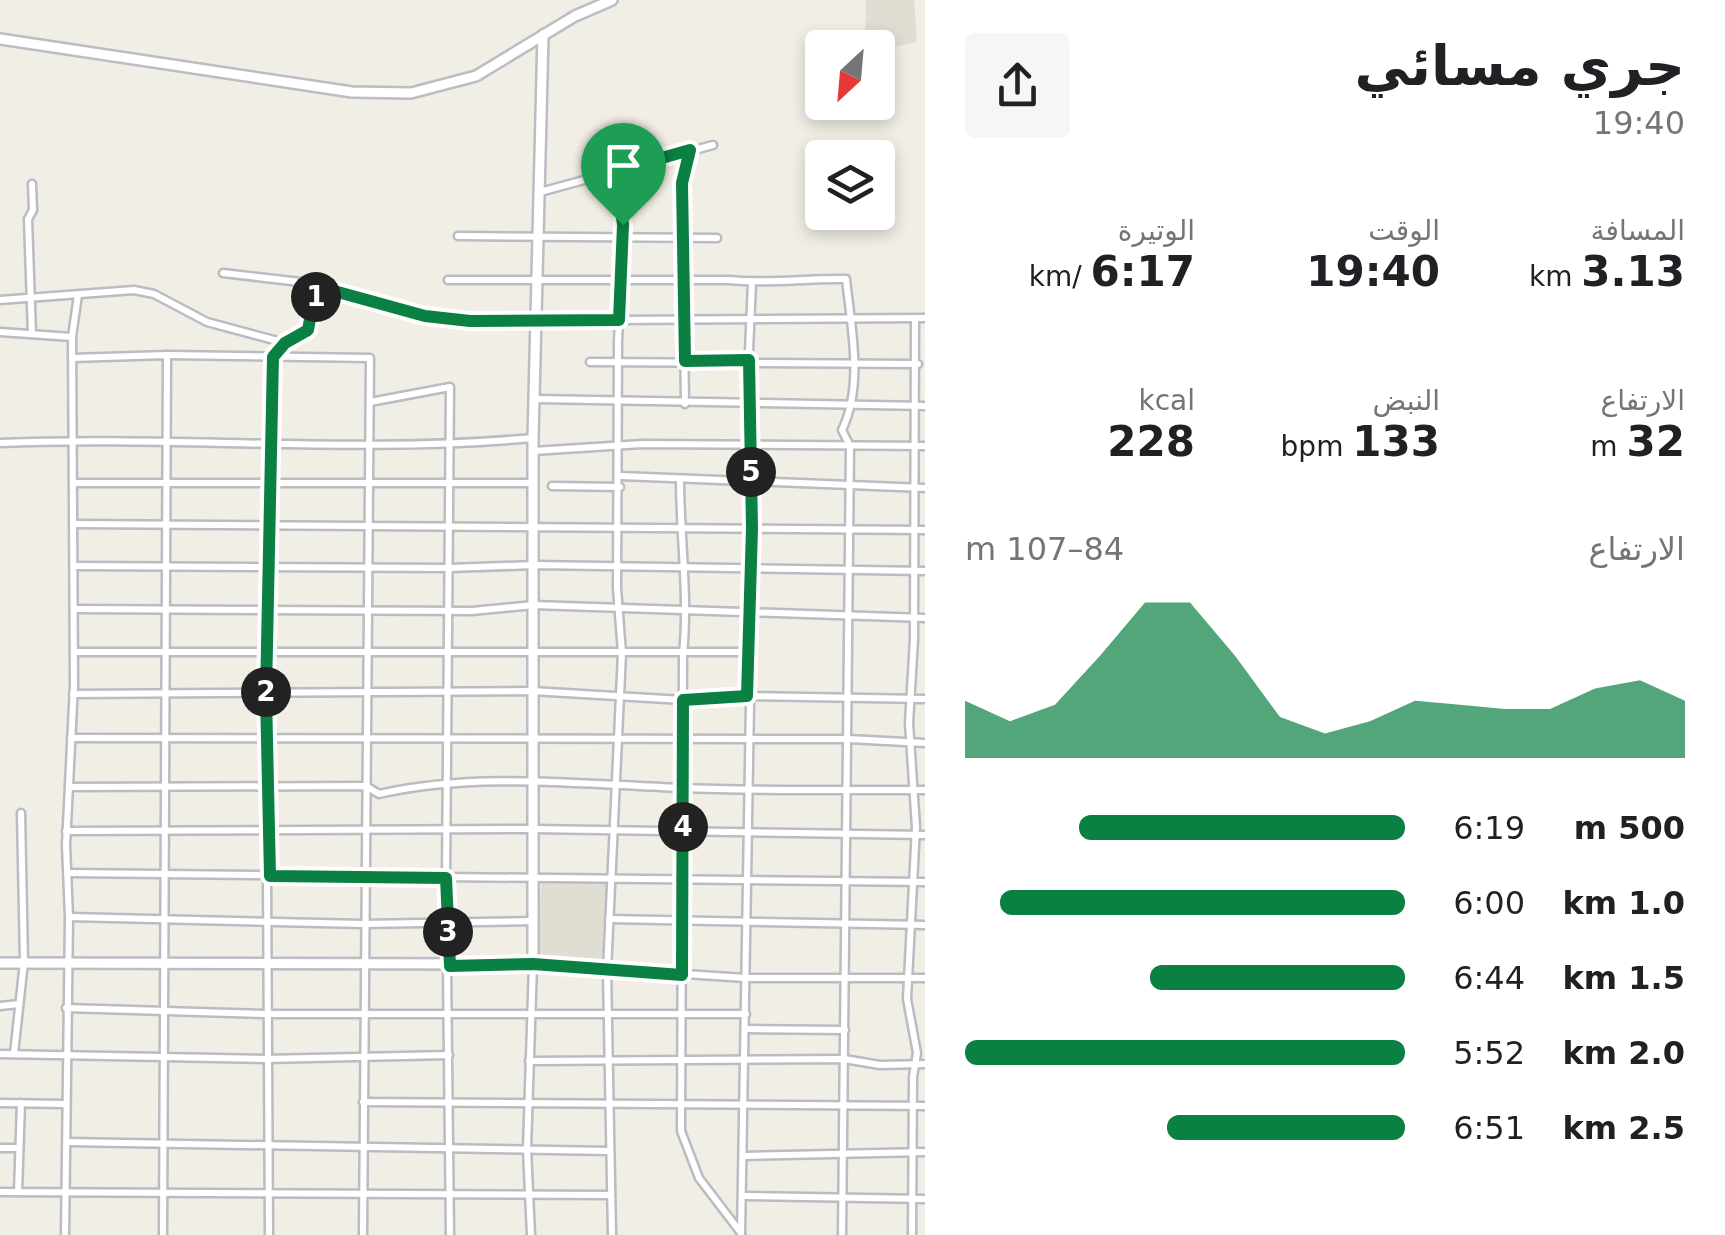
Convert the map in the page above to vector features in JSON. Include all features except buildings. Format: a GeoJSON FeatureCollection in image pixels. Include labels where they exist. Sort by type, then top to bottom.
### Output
{"type":"FeatureCollection","features":[{"type":"Feature","properties":{"kind":"street"},"geometry":{"type":"LineString","coordinates":[[0,39],[382,94],[441,87],[476,76],[543,35],[612,0]]}},
{"type":"Feature","properties":{"kind":"street"},"geometry":{"type":"LineString","coordinates":[[531,1235],[527,1149],[533,964],[533,438],[543,35]]}},
{"type":"Feature","properties":{"kind":"street"},"geometry":{"type":"LineString","coordinates":[[540,192],[713,144]]}},
{"type":"Feature","properties":{"kind":"street"},"geometry":{"type":"LineString","coordinates":[[685,404],[686,238],[682,183],[690,150]]}},
{"type":"Feature","properties":{"kind":"street"},"geometry":{"type":"LineString","coordinates":[[612,1235],[607,971],[622,652],[618,569],[618,280],[623,238],[616,171]]}},
{"type":"Feature","properties":{"kind":"street"},"geometry":{"type":"LineString","coordinates":[[32,184],[33,210],[28,220],[32,334]]}},
{"type":"Feature","properties":{"kind":"street"},"geometry":{"type":"LineString","coordinates":[[458,236],[717,238]]}},
{"type":"Feature","properties":{"kind":"street"},"geometry":{"type":"LineString","coordinates":[[223,273],[316,286],[425,316],[470,321],[925,318]]}},
{"type":"Feature","properties":{"kind":"street"},"geometry":{"type":"LineString","coordinates":[[448,280],[846,279],[854,363],[852,404],[842,430],[850,446],[842,1235]]}},
{"type":"Feature","properties":{"kind":"street"},"geometry":{"type":"LineString","coordinates":[[741,1234],[752,282]]}},
{"type":"Feature","properties":{"kind":"street"},"geometry":{"type":"LineString","coordinates":[[269,1235],[265,1059],[270,876],[266,652],[273,357],[285,343],[308,330],[316,286]]}},
{"type":"Feature","properties":{"kind":"street"},"geometry":{"type":"LineString","coordinates":[[0,300],[32,301],[134,290],[154,294],[207,322],[285,343]]}},
{"type":"Feature","properties":{"kind":"street"},"geometry":{"type":"LineString","coordinates":[[65,1235],[69,918],[66,831],[74,652],[72,337],[78,294]]}},
{"type":"Feature","properties":{"kind":"street"},"geometry":{"type":"LineString","coordinates":[[912,1235],[915,1064],[908,980],[920,835],[911,742],[913,405],[918,364],[915,320]]}},
{"type":"Feature","properties":{"kind":"street"},"geometry":{"type":"LineString","coordinates":[[0,332],[72,337]]}},
{"type":"Feature","properties":{"kind":"street"},"geometry":{"type":"LineString","coordinates":[[163,1235],[168,355]]}},
{"type":"Feature","properties":{"kind":"street"},"geometry":{"type":"LineString","coordinates":[[72,358],[370,358],[363,1235]]}},
{"type":"Feature","properties":{"kind":"street"},"geometry":{"type":"LineString","coordinates":[[590,362],[918,364]]}},
{"type":"Feature","properties":{"kind":"street"},"geometry":{"type":"LineString","coordinates":[[370,402],[450,387],[446,878],[450,966],[450,1235]]}},
{"type":"Feature","properties":{"kind":"street"},"geometry":{"type":"LineString","coordinates":[[536,398],[925,406]]}},
{"type":"Feature","properties":{"kind":"street"},"geometry":{"type":"LineString","coordinates":[[0,443],[167,440],[450,446],[533,438]]}},
{"type":"Feature","properties":{"kind":"street"},"geometry":{"type":"LineString","coordinates":[[533,451],[552,453],[620,445],[925,446]]}},
{"type":"Feature","properties":{"kind":"street"},"geometry":{"type":"LineString","coordinates":[[621,476],[925,488]]}},
{"type":"Feature","properties":{"kind":"street"},"geometry":{"type":"LineString","coordinates":[[680,479],[680,568],[687,613],[683,654],[682,1131],[699,1178],[741,1234]]}},
{"type":"Feature","properties":{"kind":"street"},"geometry":{"type":"LineString","coordinates":[[74,483],[534,483]]}},
{"type":"Feature","properties":{"kind":"street"},"geometry":{"type":"LineString","coordinates":[[552,486],[620,488]]}},
{"type":"Feature","properties":{"kind":"street"},"geometry":{"type":"LineString","coordinates":[[74,524],[925,530]]}},
{"type":"Feature","properties":{"kind":"street"},"geometry":{"type":"LineString","coordinates":[[74,566],[449,568],[535,564],[618,569],[925,571]]}},
{"type":"Feature","properties":{"kind":"street"},"geometry":{"type":"LineString","coordinates":[[74,609],[448,610],[534,606],[847,615],[912,621],[925,618]]}},
{"type":"Feature","properties":{"kind":"street"},"geometry":{"type":"LineString","coordinates":[[74,652],[748,652]]}},
{"type":"Feature","properties":{"kind":"street"},"geometry":{"type":"LineString","coordinates":[[73,694],[532,691],[683,700],[747,696],[925,699]]}},
{"type":"Feature","properties":{"kind":"street"},"geometry":{"type":"LineString","coordinates":[[71,738],[366,736],[448,742],[848,739],[925,743]]}},
{"type":"Feature","properties":{"kind":"street"},"geometry":{"type":"LineString","coordinates":[[68,787],[366,786],[379,794],[413,786],[533,782],[683,788],[747,786],[847,793],[925,790]]}},
{"type":"Feature","properties":{"kind":"street"},"geometry":{"type":"LineString","coordinates":[[14,1054],[24,962],[21,813]]}},
{"type":"Feature","properties":{"kind":"street"},"geometry":{"type":"LineString","coordinates":[[66,831],[533,830],[683,835],[920,835]]}},
{"type":"Feature","properties":{"kind":"street"},"geometry":{"type":"LineString","coordinates":[[68,873],[925,882]]}},
{"type":"Feature","properties":{"kind":"street"},"geometry":{"type":"LineString","coordinates":[[69,918],[364,924],[533,921]]}},
{"type":"Feature","properties":{"kind":"street"},"geometry":{"type":"LineString","coordinates":[[609,919],[683,924],[925,925]]}},
{"type":"Feature","properties":{"kind":"street"},"geometry":{"type":"LineString","coordinates":[[0,963],[68,960],[268,966],[533,964],[746,978],[925,978]]}},
{"type":"Feature","properties":{"kind":"street"},"geometry":{"type":"LineString","coordinates":[[0,1006],[19,1004]]}},
{"type":"Feature","properties":{"kind":"street"},"geometry":{"type":"LineString","coordinates":[[66,1008],[266,1014],[746,1014]]}},
{"type":"Feature","properties":{"kind":"street"},"geometry":{"type":"LineString","coordinates":[[746,1029],[844,1030]]}},
{"type":"Feature","properties":{"kind":"street"},"geometry":{"type":"LineString","coordinates":[[0,1054],[265,1059],[449,1055]]}},
{"type":"Feature","properties":{"kind":"street"},"geometry":{"type":"LineString","coordinates":[[529,1061],[844,1059],[925,1064]]}},
{"type":"Feature","properties":{"kind":"street"},"geometry":{"type":"LineString","coordinates":[[363,1102],[925,1106]]}},
{"type":"Feature","properties":{"kind":"street"},"geometry":{"type":"LineString","coordinates":[[0,1103],[66,1104]]}},
{"type":"Feature","properties":{"kind":"street"},"geometry":{"type":"LineString","coordinates":[[18,1192],[22,1103]]}},
{"type":"Feature","properties":{"kind":"street"},"geometry":{"type":"LineString","coordinates":[[67,1142],[163,1147],[609,1151]]}},
{"type":"Feature","properties":{"kind":"street"},"geometry":{"type":"LineString","coordinates":[[0,1148],[18,1148]]}},
{"type":"Feature","properties":{"kind":"street"},"geometry":{"type":"LineString","coordinates":[[744,1156],[925,1152]]}},
{"type":"Feature","properties":{"kind":"street"},"geometry":{"type":"LineString","coordinates":[[0,1192],[610,1195]]}},
{"type":"Feature","properties":{"kind":"street"},"geometry":{"type":"LineString","coordinates":[[744,1196],[925,1199]]}},
{"type":"Feature","properties":{"kind":"shaded area"},"geometry":{"type":"Polygon","coordinates":[[[866,0],[914,0],[917,42],[895,47],[895,30],[865,30],[866,0]]]}},
{"type":"Feature","properties":{"kind":"shaded area"},"geometry":{"type":"Polygon","coordinates":[[[541,880],[608,884],[605,963],[539,960],[541,880]]]}},
{"type":"Feature","properties":{"kind":"route"},"geometry":{"type":"LineString","coordinates":[[690,150],[682,183],[686,238],[685,361],[749,360],[752,528],[747,696],[683,700],[682,975],[533,964],[450,966],[446,878],[270,876],[266,694],[273,357],[285,343],[308,330],[314,314],[316,286],[326,285],[425,316],[470,321],[619,320],[623,225],[616,171],[690,150]]}}]}
